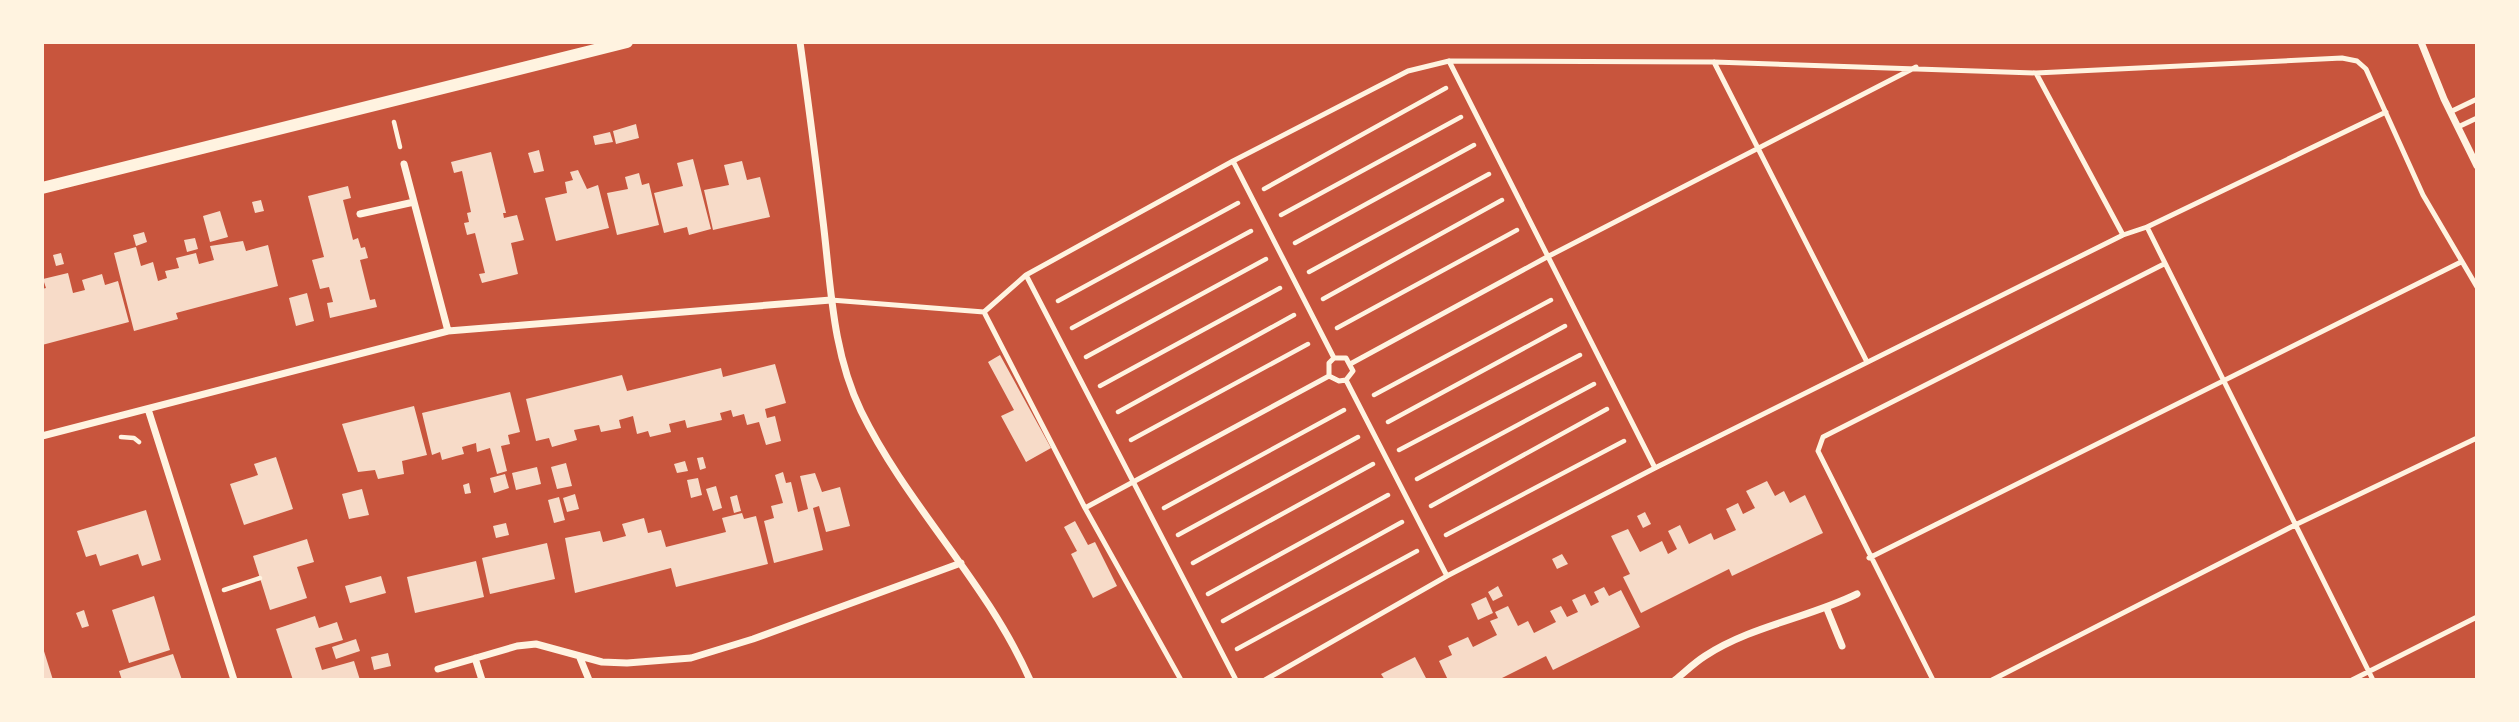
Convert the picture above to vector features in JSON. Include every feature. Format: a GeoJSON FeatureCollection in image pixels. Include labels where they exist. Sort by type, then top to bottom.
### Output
{"type":"FeatureCollection","features":[{"type":"Feature","properties":{"kind":"street"},"geometry":{"type":"LineString","coordinates":[[42,188],[626,42]]}},
{"type":"Feature","properties":{"kind":"street"},"geometry":{"type":"LineString","coordinates":[[800,42],[831,300],[840,353],[862,413],[911,494],[1000,623],[1030,680]]}},
{"type":"Feature","properties":{"kind":"street"},"geometry":{"type":"LineString","coordinates":[[2421,42],[2477,166]]}},
{"type":"Feature","properties":{"kind":"street"},"geometry":{"type":"LineString","coordinates":[[404,164],[448,331]]}},
{"type":"Feature","properties":{"kind":"street"},"geometry":{"type":"LineString","coordinates":[[360,214],[414,202]]}},
{"type":"Feature","properties":{"kind":"street"},"geometry":{"type":"LineString","coordinates":[[42,436],[448,331],[831,300]]}},
{"type":"Feature","properties":{"kind":"street"},"geometry":{"type":"LineString","coordinates":[[148,409],[234,680]]}},
{"type":"Feature","properties":{"kind":"street"},"geometry":{"type":"LineString","coordinates":[[438,669],[517,646],[536,644],[580,658],[627,663],[691,658],[753,639],[961,563]]}},
{"type":"Feature","properties":{"kind":"street"},"geometry":{"type":"LineString","coordinates":[[1675,680],[1705,656],[1742,637],[1827,609],[1857,594]]}},
{"type":"Feature","properties":{"kind":"street"},"geometry":{"type":"LineString","coordinates":[[1827,609],[1842,646]]}},
{"type":"Feature","properties":{"kind":"street"},"geometry":{"type":"LineString","coordinates":[[475,658],[482,680]]}},
{"type":"Feature","properties":{"kind":"street"},"geometry":{"type":"LineString","coordinates":[[580,658],[589,680]]}},
{"type":"Feature","properties":{"kind":"lane"},"geometry":{"type":"LineString","coordinates":[[831,300],[984,312],[1026,275],[1233,161],[1408,71],[1449,61],[1714,61],[1916,66],[2036,73],[2342,58],[2357,61],[2365,69],[2423,195],[2477,287]]}},
{"type":"Feature","properties":{"kind":"lane"},"geometry":{"type":"LineString","coordinates":[[1449,61],[1655,468]]}},
{"type":"Feature","properties":{"kind":"lane"},"geometry":{"type":"LineString","coordinates":[[1714,61],[1867,362]]}},
{"type":"Feature","properties":{"kind":"lane"},"geometry":{"type":"LineString","coordinates":[[1352,363],[1547,257],[1916,66]]}},
{"type":"Feature","properties":{"kind":"lane"},"geometry":{"type":"LineString","coordinates":[[2036,73],[2123,235]]}},
{"type":"Feature","properties":{"kind":"lane"},"geometry":{"type":"LineString","coordinates":[[2450,111],[2477,99]]}},
{"type":"Feature","properties":{"kind":"lane"},"geometry":{"type":"LineString","coordinates":[[1265,680],[1447,576],[1655,468],[2123,235],[2147,227],[2386,112]]}},
{"type":"Feature","properties":{"kind":"lane"},"geometry":{"type":"LineString","coordinates":[[2458,127],[2477,118]]}},
{"type":"Feature","properties":{"kind":"lane"},"geometry":{"type":"LineString","coordinates":[[1233,161],[1334,358]]}},
{"type":"Feature","properties":{"kind":"lane"},"geometry":{"type":"LineString","coordinates":[[2147,227],[2373,680]]}},
{"type":"Feature","properties":{"kind":"lane"},"geometry":{"type":"LineString","coordinates":[[1869,558],[2460,262]]}},
{"type":"Feature","properties":{"kind":"lane"},"geometry":{"type":"LineString","coordinates":[[1933,680],[1869,558],[1818,451],[1823,437],[2164,264]]}},
{"type":"Feature","properties":{"kind":"lane"},"geometry":{"type":"LineString","coordinates":[[1026,275],[1236,680]]}},
{"type":"Feature","properties":{"kind":"lane"},"geometry":{"type":"LineString","coordinates":[[984,312],[1085,508],[1181,680]]}},
{"type":"Feature","properties":{"kind":"lane"},"geometry":{"type":"LineString","coordinates":[[1329,376],[1339,382],[1346,380],[1353,371],[1352,363],[1346,358],[1334,358]]}},
{"type":"Feature","properties":{"kind":"lane"},"geometry":{"type":"LineString","coordinates":[[1329,376],[1328,368],[1334,358]]}},
{"type":"Feature","properties":{"kind":"lane"},"geometry":{"type":"LineString","coordinates":[[1085,508],[1329,376]]}},
{"type":"Feature","properties":{"kind":"lane"},"geometry":{"type":"LineString","coordinates":[[1346,380],[1447,576]]}},
{"type":"Feature","properties":{"kind":"lane"},"geometry":{"type":"LineString","coordinates":[[1992,680],[2295,525],[2477,438]]}},
{"type":"Feature","properties":{"kind":"lane"},"geometry":{"type":"LineString","coordinates":[[2352,680],[2477,617]]}},
{"type":"Feature","properties":{"kind":"path"},"geometry":{"type":"LineString","coordinates":[[388,101],[404,164]]}},
{"type":"Feature","properties":{"kind":"path"},"geometry":{"type":"LineString","coordinates":[[120,437],[134,438],[147,449]]}},
{"type":"Feature","properties":{"kind":"path"},"geometry":{"type":"LineString","coordinates":[[207,595],[260,578]]}},
{"type":"Feature","properties":{"kind":"building"},"geometry":{"type":"Polygon","coordinates":[[[636,124],[639,138],[616,144],[613,131],[636,124]]]}},
{"type":"Feature","properties":{"kind":"building"},"geometry":{"type":"Polygon","coordinates":[[[610,132],[613,142],[595,145],[593,136],[610,132]]]}},
{"type":"Feature","properties":{"kind":"building"},"geometry":{"type":"Polygon","coordinates":[[[539,150],[544,171],[534,173],[528,153],[539,150]]]}},
{"type":"Feature","properties":{"kind":"building"},"geometry":{"type":"Polygon","coordinates":[[[491,152],[506,213],[503,213],[504,218],[517,215],[524,240],[511,243],[518,274],[482,283],[479,274],[485,273],[475,233],[467,235],[464,223],[469,222],[467,213],[471,212],[462,171],[454,173],[451,162],[491,152]]]}},
{"type":"Feature","properties":{"kind":"building"},"geometry":{"type":"Polygon","coordinates":[[[693,159],[711,229],[689,235],[687,227],[664,233],[654,193],[683,186],[677,163],[693,159]]]}},
{"type":"Feature","properties":{"kind":"building"},"geometry":{"type":"Polygon","coordinates":[[[742,161],[747,180],[760,177],[770,217],[713,230],[704,190],[729,185],[724,165],[742,161]]]}},
{"type":"Feature","properties":{"kind":"building"},"geometry":{"type":"Polygon","coordinates":[[[578,170],[587,189],[598,185],[609,228],[556,241],[545,198],[567,193],[565,182],[573,180],[570,172],[578,170]]]}},
{"type":"Feature","properties":{"kind":"building"},"geometry":{"type":"Polygon","coordinates":[[[639,173],[642,185],[649,183],[659,225],[617,235],[607,193],[628,189],[625,177],[639,173]]]}},
{"type":"Feature","properties":{"kind":"building"},"geometry":{"type":"Polygon","coordinates":[[[348,186],[351,198],[343,200],[353,240],[358,238],[361,248],[365,247],[368,258],[360,260],[370,300],[375,299],[377,307],[330,318],[327,303],[333,302],[329,287],[320,289],[312,260],[324,257],[308,196],[348,186]]]}},
{"type":"Feature","properties":{"kind":"building"},"geometry":{"type":"Polygon","coordinates":[[[261,200],[264,211],[255,213],[252,202],[261,200]]]}},
{"type":"Feature","properties":{"kind":"building"},"geometry":{"type":"Polygon","coordinates":[[[220,211],[228,237],[210,242],[203,216],[220,211]]]}},
{"type":"Feature","properties":{"kind":"building"},"geometry":{"type":"Polygon","coordinates":[[[144,232],[147,242],[136,246],[133,235],[144,232]]]}},
{"type":"Feature","properties":{"kind":"building"},"geometry":{"type":"Polygon","coordinates":[[[195,238],[198,249],[187,252],[184,240],[195,238]]]}},
{"type":"Feature","properties":{"kind":"building"},"geometry":{"type":"Polygon","coordinates":[[[243,241],[246,251],[268,245],[278,286],[176,313],[178,319],[134,331],[114,253],[136,247],[141,266],[153,262],[158,281],[167,278],[165,271],[179,268],[176,258],[196,253],[199,264],[214,260],[210,246],[243,241]]]}},
{"type":"Feature","properties":{"kind":"building"},"geometry":{"type":"Polygon","coordinates":[[[61,253],[64,264],[56,266],[53,255],[61,253]]]}},
{"type":"Feature","properties":{"kind":"building"},"geometry":{"type":"Polygon","coordinates":[[[68,273],[73,293],[85,290],[82,280],[102,274],[105,285],[118,281],[129,322],[42,345],[42,289],[46,288],[43,279],[68,273]]]}},
{"type":"Feature","properties":{"kind":"building"},"geometry":{"type":"Polygon","coordinates":[[[307,293],[314,321],[296,326],[289,298],[307,293]]]}},
{"type":"Feature","properties":{"kind":"building"},"geometry":{"type":"Polygon","coordinates":[[[1000,355],[1051,448],[1026,462],[1001,416],[1014,410],[988,362],[1000,355]]]}},
{"type":"Feature","properties":{"kind":"building"},"geometry":{"type":"Polygon","coordinates":[[[775,364],[786,403],[765,409],[767,418],[775,416],[781,441],[766,445],[759,422],[747,425],[744,414],[733,417],[731,410],[720,413],[722,420],[687,428],[685,420],[669,424],[671,432],[650,437],[648,431],[637,434],[633,416],[619,420],[621,428],[601,432],[599,425],[574,430],[577,440],[552,447],[549,438],[536,441],[526,399],[622,375],[627,391],[721,368],[723,377],[775,364]]]}},
{"type":"Feature","properties":{"kind":"building"},"geometry":{"type":"Polygon","coordinates":[[[510,392],[520,432],[508,435],[510,444],[501,446],[507,471],[497,474],[490,448],[477,452],[476,443],[462,447],[464,454],[442,460],[440,452],[432,455],[422,413],[510,392]]]}},
{"type":"Feature","properties":{"kind":"building"},"geometry":{"type":"Polygon","coordinates":[[[414,406],[427,455],[402,461],[404,474],[378,479],[375,470],[358,472],[342,424],[414,406]]]}},
{"type":"Feature","properties":{"kind":"building"},"geometry":{"type":"Polygon","coordinates":[[[276,457],[293,509],[244,525],[230,484],[258,475],[254,464],[276,457]]]}},
{"type":"Feature","properties":{"kind":"building"},"geometry":{"type":"Polygon","coordinates":[[[703,457],[706,468],[700,470],[697,458],[703,457]]]}},
{"type":"Feature","properties":{"kind":"building"},"geometry":{"type":"Polygon","coordinates":[[[685,461],[688,471],[677,473],[674,464],[685,461]]]}},
{"type":"Feature","properties":{"kind":"building"},"geometry":{"type":"Polygon","coordinates":[[[566,463],[572,486],[557,489],[551,467],[566,463]]]}},
{"type":"Feature","properties":{"kind":"building"},"geometry":{"type":"Polygon","coordinates":[[[537,467],[541,484],[516,490],[512,473],[537,467]]]}},
{"type":"Feature","properties":{"kind":"building"},"geometry":{"type":"Polygon","coordinates":[[[783,472],[786,483],[791,482],[798,512],[808,509],[800,476],[815,473],[822,492],[840,487],[850,526],[826,532],[819,506],[813,508],[823,550],[774,563],[764,521],[774,518],[771,506],[783,503],[775,475],[783,472]]]}},
{"type":"Feature","properties":{"kind":"building"},"geometry":{"type":"Polygon","coordinates":[[[505,474],[509,488],[494,493],[490,478],[505,474]]]}},
{"type":"Feature","properties":{"kind":"building"},"geometry":{"type":"Polygon","coordinates":[[[698,478],[702,495],[691,498],[687,480],[698,478]]]}},
{"type":"Feature","properties":{"kind":"building"},"geometry":{"type":"Polygon","coordinates":[[[1767,481],[1775,496],[1784,491],[1790,503],[1805,495],[1823,533],[1732,576],[1729,569],[1641,613],[1623,577],[1630,574],[1611,536],[1628,529],[1640,552],[1662,541],[1668,554],[1677,549],[1668,531],[1680,525],[1689,544],[1711,533],[1714,540],[1736,530],[1726,509],[1738,503],[1743,514],[1755,508],[1746,491],[1767,481]]]}},
{"type":"Feature","properties":{"kind":"building"},"geometry":{"type":"Polygon","coordinates":[[[469,483],[471,493],[465,494],[463,485],[469,483]]]}},
{"type":"Feature","properties":{"kind":"building"},"geometry":{"type":"Polygon","coordinates":[[[716,486],[722,508],[713,511],[706,489],[716,486]]]}},
{"type":"Feature","properties":{"kind":"building"},"geometry":{"type":"Polygon","coordinates":[[[362,489],[369,515],[349,519],[342,494],[362,489]]]}},
{"type":"Feature","properties":{"kind":"building"},"geometry":{"type":"Polygon","coordinates":[[[575,494],[579,509],[567,512],[563,498],[575,494]]]}},
{"type":"Feature","properties":{"kind":"building"},"geometry":{"type":"Polygon","coordinates":[[[737,495],[741,511],[734,513],[730,497],[737,495]]]}},
{"type":"Feature","properties":{"kind":"building"},"geometry":{"type":"Polygon","coordinates":[[[559,497],[565,520],[554,523],[548,500],[559,497]]]}},
{"type":"Feature","properties":{"kind":"building"},"geometry":{"type":"Polygon","coordinates":[[[146,510],[161,560],[142,566],[138,554],[100,566],[96,554],[86,557],[77,531],[146,510]]]}},
{"type":"Feature","properties":{"kind":"building"},"geometry":{"type":"Polygon","coordinates":[[[1645,512],[1651,524],[1643,528],[1637,516],[1645,512]]]}},
{"type":"Feature","properties":{"kind":"building"},"geometry":{"type":"Polygon","coordinates":[[[742,513],[744,519],[756,516],[768,564],[676,587],[671,568],[575,593],[565,538],[600,531],[603,542],[615,539],[626,536],[622,524],[644,518],[648,533],[661,530],[666,547],[726,532],[722,518],[742,513]]]}},
{"type":"Feature","properties":{"kind":"building"},"geometry":{"type":"Polygon","coordinates":[[[1075,521],[1088,545],[1095,542],[1117,586],[1093,598],[1071,554],[1077,551],[1064,527],[1075,521]]]}},
{"type":"Feature","properties":{"kind":"building"},"geometry":{"type":"Polygon","coordinates":[[[506,523],[509,535],[496,538],[493,526],[506,523]]]}},
{"type":"Feature","properties":{"kind":"building"},"geometry":{"type":"Polygon","coordinates":[[[307,539],[314,562],[297,567],[307,598],[270,610],[253,556],[307,539]]]}},
{"type":"Feature","properties":{"kind":"building"},"geometry":{"type":"Polygon","coordinates":[[[547,543],[555,579],[490,594],[482,558],[547,543]]]}},
{"type":"Feature","properties":{"kind":"building"},"geometry":{"type":"Polygon","coordinates":[[[1562,554],[1568,564],[1557,569],[1552,559],[1562,554]]]}},
{"type":"Feature","properties":{"kind":"building"},"geometry":{"type":"Polygon","coordinates":[[[476,561],[484,597],[415,613],[407,577],[476,561]]]}},
{"type":"Feature","properties":{"kind":"building"},"geometry":{"type":"Polygon","coordinates":[[[381,576],[386,593],[350,603],[345,586],[381,576]]]}},
{"type":"Feature","properties":{"kind":"building"},"geometry":{"type":"Polygon","coordinates":[[[1498,586],[1503,596],[1493,601],[1488,592],[1498,586]]]}},
{"type":"Feature","properties":{"kind":"building"},"geometry":{"type":"Polygon","coordinates":[[[1604,587],[1609,596],[1621,590],[1640,627],[1553,670],[1546,656],[1498,680],[1448,680],[1439,661],[1452,655],[1448,646],[1468,637],[1473,647],[1497,635],[1490,621],[1498,618],[1495,612],[1508,606],[1518,626],[1528,621],[1534,633],[1556,622],[1550,611],[1561,606],[1567,617],[1578,612],[1572,600],[1585,594],[1591,606],[1599,602],[1594,592],[1604,587]]]}},
{"type":"Feature","properties":{"kind":"building"},"geometry":{"type":"Polygon","coordinates":[[[154,596],[170,650],[129,663],[112,610],[154,596]]]}},
{"type":"Feature","properties":{"kind":"building"},"geometry":{"type":"Polygon","coordinates":[[[1486,597],[1493,613],[1478,620],[1471,604],[1486,597]]]}},
{"type":"Feature","properties":{"kind":"building"},"geometry":{"type":"Polygon","coordinates":[[[84,610],[89,626],[82,628],[76,613],[84,610]]]}},
{"type":"Feature","properties":{"kind":"building"},"geometry":{"type":"Polygon","coordinates":[[[315,616],[319,628],[337,622],[343,640],[315,648],[322,670],[354,661],[360,680],[293,680],[276,629],[315,616]]]}},
{"type":"Feature","properties":{"kind":"building"},"geometry":{"type":"Polygon","coordinates":[[[356,639],[360,651],[336,659],[332,647],[356,639]]]}},
{"type":"Feature","properties":{"kind":"building"},"geometry":{"type":"Polygon","coordinates":[[[43,648],[53,680],[42,680],[43,648]]]}},
{"type":"Feature","properties":{"kind":"building"},"geometry":{"type":"Polygon","coordinates":[[[388,653],[391,666],[374,670],[371,657],[388,653]]]}},
{"type":"Feature","properties":{"kind":"building"},"geometry":{"type":"Polygon","coordinates":[[[173,654],[182,680],[122,680],[119,671],[173,654]]]}},
{"type":"Feature","properties":{"kind":"building"},"geometry":{"type":"Polygon","coordinates":[[[1415,657],[1427,680],[1385,680],[1381,674],[1415,657]]]}}]}
